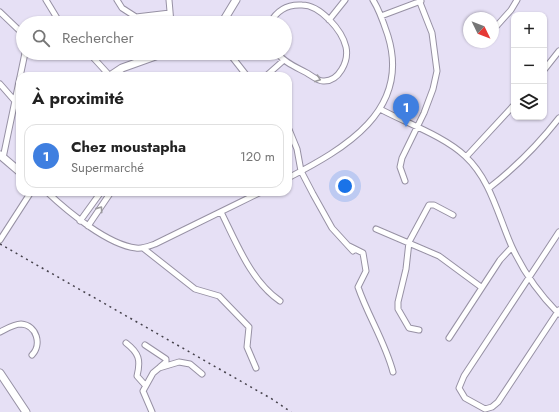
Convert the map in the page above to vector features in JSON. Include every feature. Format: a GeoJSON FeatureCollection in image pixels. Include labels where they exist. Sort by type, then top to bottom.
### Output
{"type":"FeatureCollection","features":[{"type":"Feature","properties":{"kind":"street"},"geometry":{"type":"LineString","coordinates":[[46,0],[56,16]]}},
{"type":"Feature","properties":{"kind":"street"},"geometry":{"type":"LineString","coordinates":[[117,0],[122,8],[134,16]]}},
{"type":"Feature","properties":{"kind":"street"},"geometry":{"type":"LineString","coordinates":[[169,0],[170,16]]}},
{"type":"Feature","properties":{"kind":"street"},"geometry":{"type":"LineString","coordinates":[[226,16],[236,0]]}},
{"type":"Feature","properties":{"kind":"street"},"geometry":{"type":"LineString","coordinates":[[329,20],[345,0]]}},
{"type":"Feature","properties":{"kind":"street"},"geometry":{"type":"LineString","coordinates":[[292,176],[330,155],[349,141],[380,109],[390,91],[394,68],[390,43],[381,16],[373,0]]}},
{"type":"Feature","properties":{"kind":"street"},"geometry":{"type":"LineString","coordinates":[[381,16],[420,0],[432,33],[437,71],[434,89],[402,158],[400,167],[404,181]]}},
{"type":"Feature","properties":{"kind":"street"},"geometry":{"type":"LineString","coordinates":[[499,23],[518,0]]}},
{"type":"Feature","properties":{"kind":"street"},"geometry":{"type":"LineString","coordinates":[[270,72],[284,60],[322,81],[330,81],[338,75],[344,62],[346,48],[343,40],[329,20],[314,8],[296,5],[288,6],[280,10],[275,16]]}},
{"type":"Feature","properties":{"kind":"street"},"geometry":{"type":"LineString","coordinates":[[0,12],[16,27]]}},
{"type":"Feature","properties":{"kind":"street"},"geometry":{"type":"LineString","coordinates":[[144,16],[170,13]]}},
{"type":"Feature","properties":{"kind":"street"},"geometry":{"type":"LineString","coordinates":[[547,66],[559,51]]}},
{"type":"Feature","properties":{"kind":"street"},"geometry":{"type":"LineString","coordinates":[[21,72],[23,60]]}},
{"type":"Feature","properties":{"kind":"street"},"geometry":{"type":"LineString","coordinates":[[95,60],[106,72]]}},
{"type":"Feature","properties":{"kind":"street"},"geometry":{"type":"LineString","coordinates":[[116,72],[122,68],[144,60]]}},
{"type":"Feature","properties":{"kind":"street"},"geometry":{"type":"LineString","coordinates":[[234,60],[244,72]]}},
{"type":"Feature","properties":{"kind":"street"},"geometry":{"type":"LineString","coordinates":[[0,84],[14,100]]}},
{"type":"Feature","properties":{"kind":"street"},"geometry":{"type":"LineString","coordinates":[[16,91],[2,156],[16,168]]}},
{"type":"Feature","properties":{"kind":"street"},"geometry":{"type":"LineString","coordinates":[[466,157],[511,107]]}},
{"type":"Feature","properties":{"kind":"street"},"geometry":{"type":"LineString","coordinates":[[380,109],[444,141],[466,157],[489,188],[512,247],[528,279],[558,312],[498,402],[485,410],[465,398],[459,388],[464,376],[528,279],[559,232]]}},
{"type":"Feature","properties":{"kind":"street"},"geometry":{"type":"LineString","coordinates":[[489,188],[516,167],[534,149],[559,118]]}},
{"type":"Feature","properties":{"kind":"street"},"geometry":{"type":"LineString","coordinates":[[292,137],[297,149],[301,171],[332,228],[353,252]]}},
{"type":"Feature","properties":{"kind":"street"},"geometry":{"type":"LineString","coordinates":[[0,240],[28,196]]}},
{"type":"Feature","properties":{"kind":"street"},"geometry":{"type":"LineString","coordinates":[[52,196],[80,221],[88,226],[119,242],[137,248],[155,244],[253,196]]}},
{"type":"Feature","properties":{"kind":"street"},"geometry":{"type":"LineString","coordinates":[[80,221],[98,196]]}},
{"type":"Feature","properties":{"kind":"street"},"geometry":{"type":"LineString","coordinates":[[88,226],[108,196]]}},
{"type":"Feature","properties":{"kind":"street"},"geometry":{"type":"LineString","coordinates":[[419,330],[409,328],[398,305],[406,269],[409,242],[429,205],[434,205],[453,215]]}},
{"type":"Feature","properties":{"kind":"street"},"geometry":{"type":"LineString","coordinates":[[221,212],[256,279],[268,292],[280,301]]}},
{"type":"Feature","properties":{"kind":"street"},"geometry":{"type":"LineString","coordinates":[[376,229],[439,256],[481,287]]}},
{"type":"Feature","properties":{"kind":"street"},"geometry":{"type":"LineString","coordinates":[[349,246],[363,253],[366,271],[358,287],[373,326],[388,356],[393,372]]}},
{"type":"Feature","properties":{"kind":"street"},"geometry":{"type":"LineString","coordinates":[[449,338],[481,287],[504,254],[512,247]]}},
{"type":"Feature","properties":{"kind":"street"},"geometry":{"type":"LineString","coordinates":[[142,248],[195,288],[218,296],[242,319],[249,327],[247,347],[256,368]]}},
{"type":"Feature","properties":{"kind":"street"},"geometry":{"type":"LineString","coordinates":[[0,332],[21,324],[31,328],[37,336],[38,344],[32,355]]}},
{"type":"Feature","properties":{"kind":"street"},"geometry":{"type":"LineString","coordinates":[[126,342],[137,352],[137,376],[145,385]]}},
{"type":"Feature","properties":{"kind":"street"},"geometry":{"type":"LineString","coordinates":[[145,345],[166,359],[165,364],[153,373],[145,385],[144,393],[152,412]]}},
{"type":"Feature","properties":{"kind":"street"},"geometry":{"type":"LineString","coordinates":[[159,368],[184,362],[190,364],[202,374]]}},
{"type":"Feature","properties":{"kind":"street"},"geometry":{"type":"LineString","coordinates":[[0,373],[26,412]]}},
{"type":"Feature","properties":{"kind":"railway"},"geometry":{"type":"LineString","coordinates":[[0,244],[272,399],[291,412]]}},
{"type":"Feature","properties":{"kind":"place","name":"Chez moustapha"},"geometry":{"type":"Point","coordinates":[406,127]}}]}
